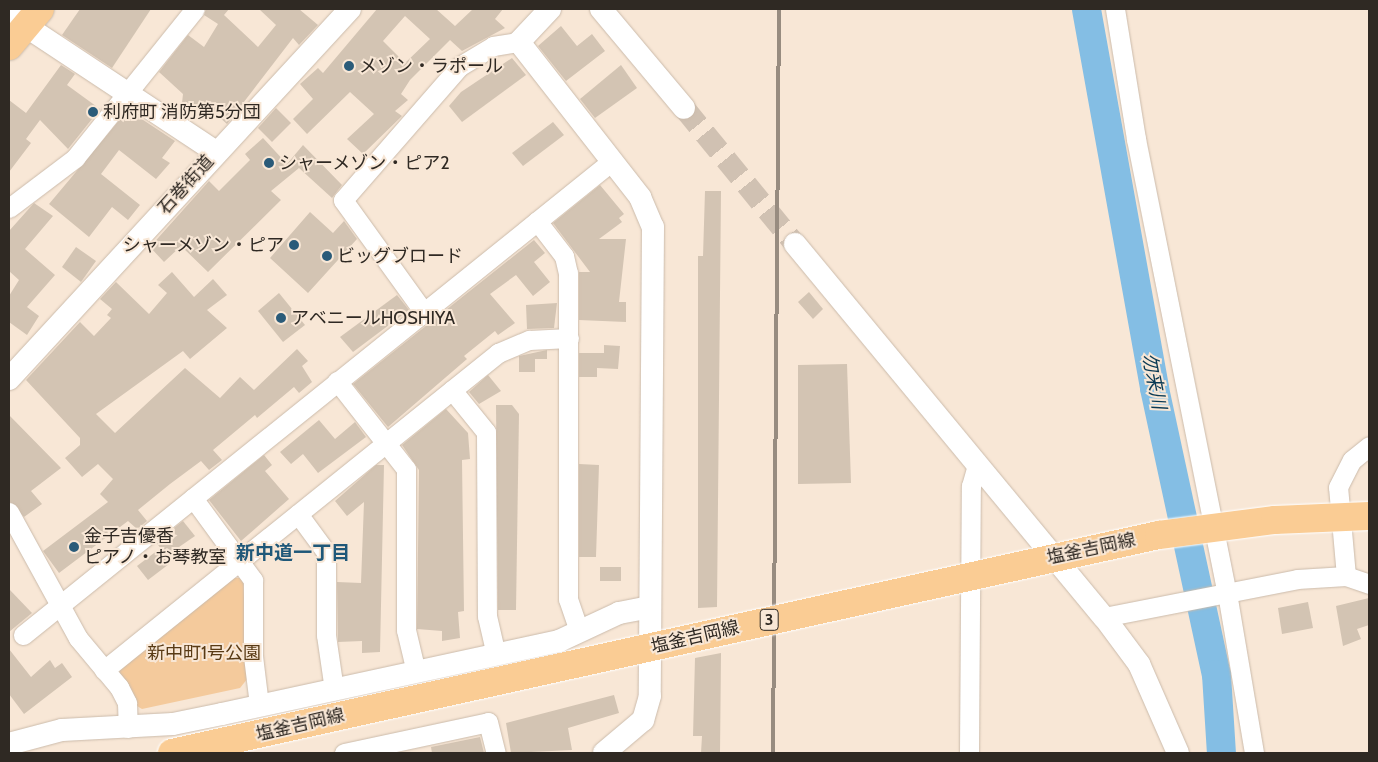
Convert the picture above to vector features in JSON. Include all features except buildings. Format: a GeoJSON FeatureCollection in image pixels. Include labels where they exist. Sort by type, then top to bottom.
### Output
{"type":"FeatureCollection","features":[{"type":"Feature","properties":{"kind":"main road"},"geometry":{"type":"LineString","coordinates":[[9,46],[25,17]]}},
{"type":"Feature","properties":{"kind":"main road","name":"塩釜吉岡線"},"geometry":{"type":"LineString","coordinates":[[172,753],[1159,535],[1275,520],[1369,516]]}},
{"type":"Feature","properties":{"kind":"street"},"geometry":{"type":"LineString","coordinates":[[9,208],[74,158],[195,9]]}},
{"type":"Feature","properties":{"kind":"street"},"geometry":{"type":"LineString","coordinates":[[216,152],[350,9]]}},
{"type":"Feature","properties":{"kind":"street"},"geometry":{"type":"LineString","coordinates":[[423,311],[343,200],[460,66],[493,46],[519,42],[550,9]]}},
{"type":"Feature","properties":{"kind":"street"},"geometry":{"type":"LineString","coordinates":[[601,9],[684,108]]}},
{"type":"Feature","properties":{"kind":"street"},"geometry":{"type":"LineString","coordinates":[[1115,9],[1139,159],[1254,753]]}},
{"type":"Feature","properties":{"kind":"street","name":"石巻街道"},"geometry":{"type":"LineString","coordinates":[[9,379],[216,152],[128,92],[25,17]]}},
{"type":"Feature","properties":{"kind":"street"},"geometry":{"type":"LineString","coordinates":[[519,42],[640,197],[653,227],[649,708],[632,732],[604,753]]}},
{"type":"Feature","properties":{"kind":"street"},"geometry":{"type":"LineString","coordinates":[[22,635],[612,161]]}},
{"type":"Feature","properties":{"kind":"street"},"geometry":{"type":"LineString","coordinates":[[537,221],[564,256],[569,338],[568,599],[579,631]]}},
{"type":"Feature","properties":{"kind":"street"},"geometry":{"type":"LineString","coordinates":[[795,244],[1104,617],[1139,664],[1178,753]]}},
{"type":"Feature","properties":{"kind":"street"},"geometry":{"type":"LineString","coordinates":[[104,670],[452,390],[516,343],[569,338]]}},
{"type":"Feature","properties":{"kind":"street"},"geometry":{"type":"LineString","coordinates":[[337,381],[406,469],[406,630],[416,672]]}},
{"type":"Feature","properties":{"kind":"street"},"geometry":{"type":"LineString","coordinates":[[452,390],[486,432],[487,616],[496,654]]}},
{"type":"Feature","properties":{"kind":"street"},"geometry":{"type":"LineString","coordinates":[[1346,576],[1338,487],[1352,460],[1369,446]]}},
{"type":"Feature","properties":{"kind":"street"},"geometry":{"type":"LineString","coordinates":[[969,753],[971,486],[978,465]]}},
{"type":"Feature","properties":{"kind":"street"},"geometry":{"type":"LineString","coordinates":[[193,498],[253,580],[253,656],[259,704]]}},
{"type":"Feature","properties":{"kind":"street"},"geometry":{"type":"LineString","coordinates":[[9,512],[62,604],[78,638],[127,703],[128,728]]}},
{"type":"Feature","properties":{"kind":"street"},"geometry":{"type":"LineString","coordinates":[[298,514],[326,552],[326,635],[334,690]]}},
{"type":"Feature","properties":{"kind":"street"},"geometry":{"type":"LineString","coordinates":[[1104,617],[1297,579],[1346,576],[1369,584]]}},
{"type":"Feature","properties":{"kind":"street"},"geometry":{"type":"LineString","coordinates":[[9,744],[62,730],[128,728],[222,714],[259,704],[334,690],[559,641],[619,614],[649,607]]}},
{"type":"Feature","properties":{"kind":"street"},"geometry":{"type":"LineString","coordinates":[[219,753],[222,714]]}},
{"type":"Feature","properties":{"kind":"street"},"geometry":{"type":"LineString","coordinates":[[344,753],[488,722],[496,753]]}},
{"type":"Feature","properties":{"kind":"green space","name":"新中町1号公園"},"geometry":{"type":"Polygon","coordinates":[[[233,578],[243,578],[248,678],[240,688],[142,709],[132,703],[119,676],[121,666],[233,578]]]}},
{"type":"Feature","properties":{"kind":"waterway","name":"勿来川"},"geometry":{"type":"LineString","coordinates":[[1086,9],[1154,388],[1216,674],[1221,753]]}},
{"type":"Feature","properties":{"kind":"tunnel"},"geometry":{"type":"LineString","coordinates":[[684,108],[795,244]]}},
{"type":"Feature","properties":{"kind":"railway"},"geometry":{"type":"LineString","coordinates":[[773,753],[779,9]]}},
{"type":"Feature","properties":{"kind":"place","name":"メゾン・ラポール"},"geometry":{"type":"Point","coordinates":[349,66]}},
{"type":"Feature","properties":{"kind":"place","name":"利府町 消防第5分団"},"geometry":{"type":"Point","coordinates":[93,112]}},
{"type":"Feature","properties":{"kind":"place","name":"シャーメゾン・ピア2"},"geometry":{"type":"Point","coordinates":[269,163]}},
{"type":"Feature","properties":{"kind":"place","name":"シャーメゾン・ピア"},"geometry":{"type":"Point","coordinates":[294,245]}},
{"type":"Feature","properties":{"kind":"place","name":"ビッグブロード"},"geometry":{"type":"Point","coordinates":[327,256]}},
{"type":"Feature","properties":{"kind":"place","name":"アベニールHOSHIYA"},"geometry":{"type":"Point","coordinates":[281,318]}},
{"type":"Feature","properties":{"kind":"place","name":"金子吉優香 ピアノ・お琴教室"},"geometry":{"type":"Point","coordinates":[74,547]}},
{"type":"Feature","properties":{"kind":"district","name":"新中道一丁目"},"geometry":{"type":"Point","coordinates":[293,553]}}]}
